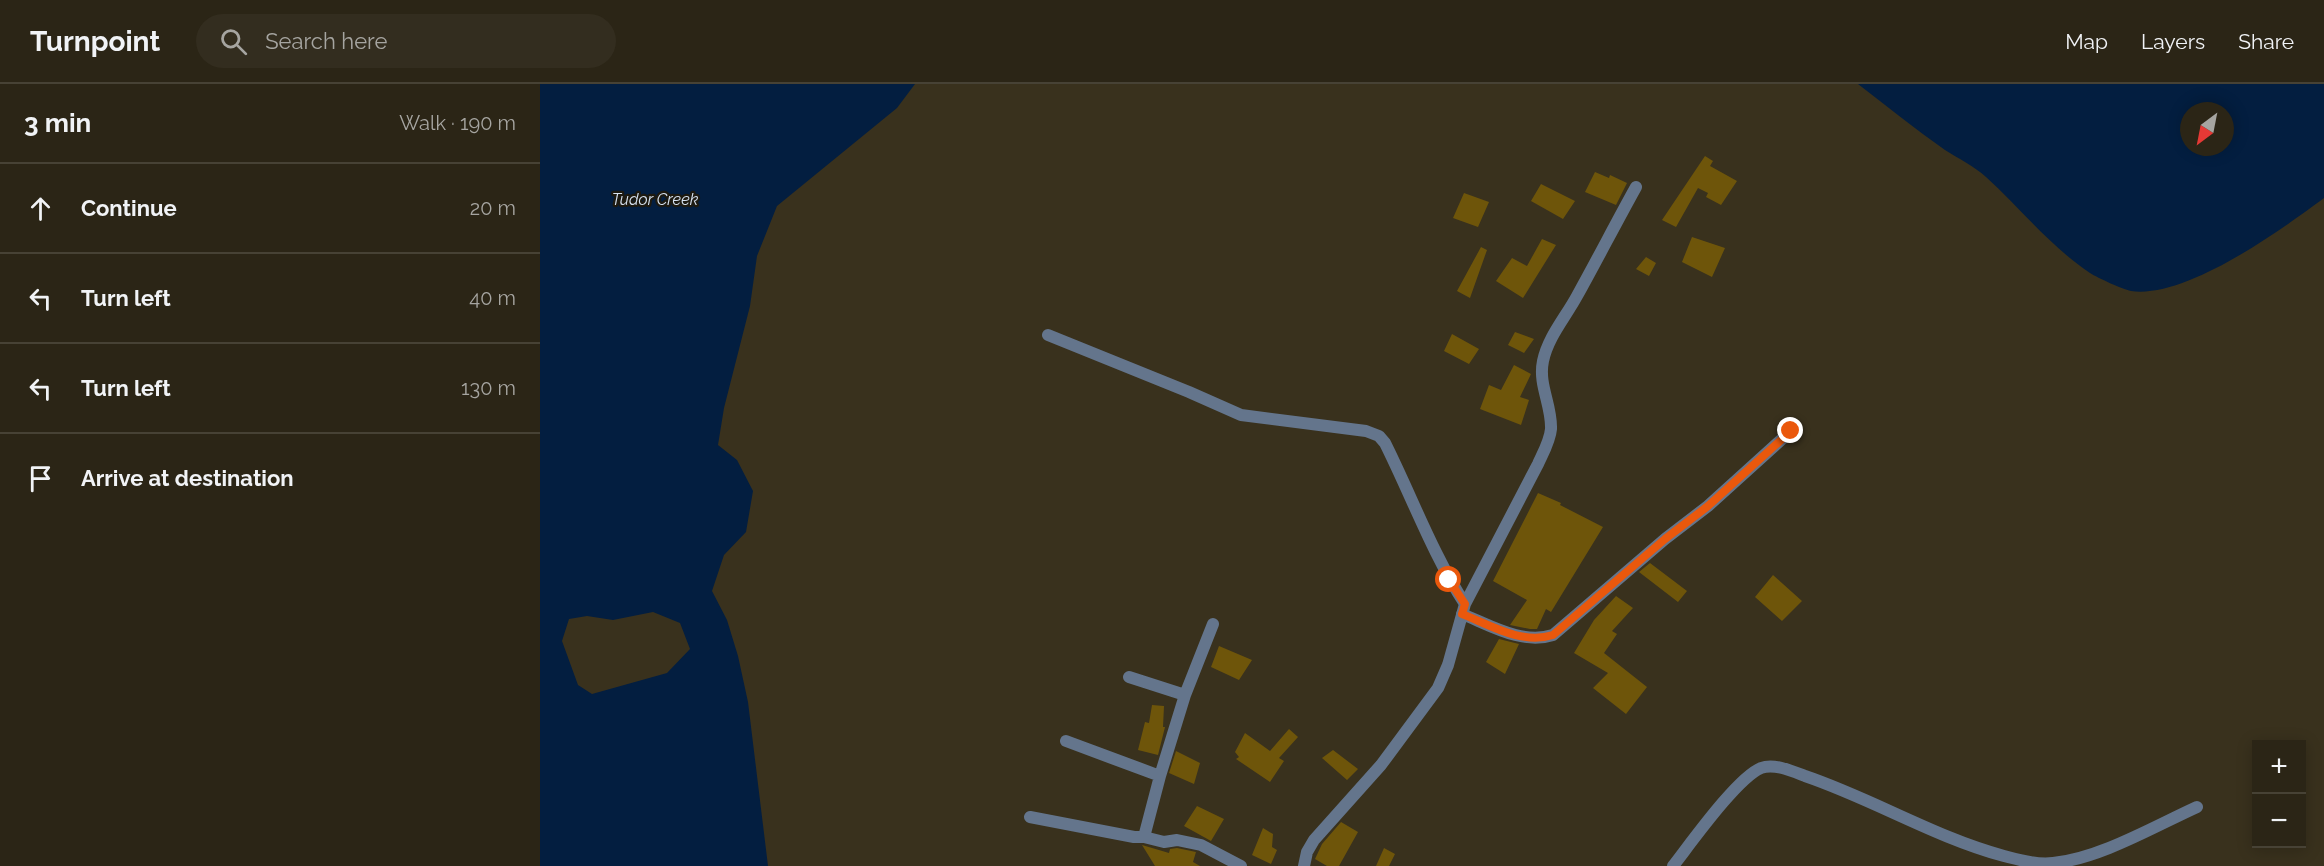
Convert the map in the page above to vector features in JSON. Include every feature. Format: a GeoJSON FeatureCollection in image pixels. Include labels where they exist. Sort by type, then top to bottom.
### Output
{"type":"FeatureCollection","features":[{"type":"Feature","properties":{"kind":"street"},"geometry":{"type":"LineString","coordinates":[[1304,866],[1307,852],[1314,840],[1381,765],[1438,687],[1448,665],[1463,609],[1539,464],[1549,440],[1551,429],[1549,411],[1540,377],[1547,350],[1554,333],[1576,299],[1636,187]]}},
{"type":"Feature","properties":{"kind":"street"},"geometry":{"type":"LineString","coordinates":[[1048,335],[1241,415],[1366,431],[1378,436],[1385,443],[1463,609],[1520,636],[1540,639],[1553,635],[1665,539],[1708,506],[1791,431]]}},
{"type":"Feature","properties":{"kind":"street"},"geometry":{"type":"LineString","coordinates":[[1144,837],[1185,695],[1213,624]]}},
{"type":"Feature","properties":{"kind":"street"},"geometry":{"type":"LineString","coordinates":[[1129,677],[1185,695]]}},
{"type":"Feature","properties":{"kind":"street"},"geometry":{"type":"LineString","coordinates":[[1066,741],[1160,776]]}},
{"type":"Feature","properties":{"kind":"street"},"geometry":{"type":"LineString","coordinates":[[1673,866],[1740,783],[1754,772],[1769,766],[1789,770],[1828,784],[1940,834],[1982,850],[2027,862],[2052,864],[2099,852],[2197,807]]}},
{"type":"Feature","properties":{"kind":"street"},"geometry":{"type":"LineString","coordinates":[[1030,817],[1164,842],[1177,840],[1201,844],[1240,866]]}},
{"type":"Feature","properties":{"kind":"water","name":"Tudor Creek"},"geometry":{"type":"Polygon","coordinates":[[[540,84],[915,84],[897,108],[777,206],[757,256],[750,306],[724,408],[718,445],[737,460],[753,491],[746,532],[724,555],[712,591],[727,620],[748,702],[768,866],[540,866],[540,84]],[[653,612],[613,620],[587,616],[569,619],[562,641],[578,685],[592,694],[667,673],[690,649],[680,623],[653,612]]]}},
{"type":"Feature","properties":{"kind":"water"},"geometry":{"type":"Polygon","coordinates":[[[1858,84],[2324,84],[2324,198],[2259,244],[2232,260],[2205,274],[2153,291],[2131,291],[2090,273],[2049,240],[1981,173],[1934,142],[1858,84]]]}},
{"type":"Feature","properties":{"kind":"building"},"geometry":{"type":"Polygon","coordinates":[[[1705,156],[1713,161],[1710,166],[1737,181],[1721,205],[1706,197],[1708,193],[1698,188],[1676,227],[1662,220],[1705,156]]]}},
{"type":"Feature","properties":{"kind":"building"},"geometry":{"type":"Polygon","coordinates":[[[1595,172],[1609,178],[1610,175],[1627,183],[1616,205],[1585,192],[1595,172]]]}},
{"type":"Feature","properties":{"kind":"building"},"geometry":{"type":"Polygon","coordinates":[[[1541,184],[1575,201],[1563,219],[1531,201],[1541,184]]]}},
{"type":"Feature","properties":{"kind":"building"},"geometry":{"type":"Polygon","coordinates":[[[1464,193],[1489,202],[1478,227],[1453,218],[1464,193]]]}},
{"type":"Feature","properties":{"kind":"building"},"geometry":{"type":"Polygon","coordinates":[[[1692,237],[1725,248],[1712,277],[1682,262],[1692,237]]]}},
{"type":"Feature","properties":{"kind":"building"},"geometry":{"type":"Polygon","coordinates":[[[1542,239],[1556,245],[1523,298],[1496,281],[1512,258],[1527,266],[1542,239]]]}},
{"type":"Feature","properties":{"kind":"building"},"geometry":{"type":"Polygon","coordinates":[[[1481,247],[1487,250],[1470,298],[1457,291],[1481,247]]]}},
{"type":"Feature","properties":{"kind":"building"},"geometry":{"type":"Polygon","coordinates":[[[1646,257],[1656,263],[1649,276],[1636,269],[1646,257]]]}},
{"type":"Feature","properties":{"kind":"building"},"geometry":{"type":"Polygon","coordinates":[[[1515,332],[1534,339],[1524,353],[1508,345],[1515,332]]]}},
{"type":"Feature","properties":{"kind":"building"},"geometry":{"type":"Polygon","coordinates":[[[1452,334],[1479,349],[1469,364],[1444,351],[1452,334]]]}},
{"type":"Feature","properties":{"kind":"building"},"geometry":{"type":"Polygon","coordinates":[[[1514,365],[1531,374],[1520,397],[1529,400],[1521,425],[1480,409],[1489,385],[1501,390],[1514,365]]]}},
{"type":"Feature","properties":{"kind":"building"},"geometry":{"type":"Polygon","coordinates":[[[1538,493],[1603,527],[1551,612],[1546,609],[1537,629],[1530,629],[1510,625],[1527,600],[1493,581],[1538,493]]]}},
{"type":"Feature","properties":{"kind":"building"},"geometry":{"type":"Polygon","coordinates":[[[1650,563],[1687,591],[1678,602],[1639,572],[1650,563]]]}},
{"type":"Feature","properties":{"kind":"building"},"geometry":{"type":"Polygon","coordinates":[[[1773,575],[1802,601],[1782,621],[1755,597],[1773,575]]]}},
{"type":"Feature","properties":{"kind":"building"},"geometry":{"type":"Polygon","coordinates":[[[1616,596],[1633,608],[1612,631],[1617,634],[1604,653],[1647,687],[1626,714],[1593,688],[1608,673],[1574,653],[1594,620],[1616,596]]]}},
{"type":"Feature","properties":{"kind":"building"},"geometry":{"type":"Polygon","coordinates":[[[1499,639],[1519,644],[1505,674],[1486,662],[1499,639]]]}},
{"type":"Feature","properties":{"kind":"building"},"geometry":{"type":"Polygon","coordinates":[[[1219,646],[1252,660],[1239,680],[1211,667],[1219,646]]]}},
{"type":"Feature","properties":{"kind":"building"},"geometry":{"type":"Polygon","coordinates":[[[1152,705],[1164,706],[1163,727],[1165,727],[1158,755],[1138,750],[1145,722],[1149,723],[1152,705]]]}},
{"type":"Feature","properties":{"kind":"building"},"geometry":{"type":"Polygon","coordinates":[[[1289,729],[1298,737],[1279,758],[1284,761],[1270,782],[1236,759],[1239,757],[1235,752],[1245,733],[1270,751],[1289,729]]]}},
{"type":"Feature","properties":{"kind":"building"},"geometry":{"type":"Polygon","coordinates":[[[1333,750],[1358,769],[1347,780],[1322,758],[1333,750]]]}},
{"type":"Feature","properties":{"kind":"building"},"geometry":{"type":"Polygon","coordinates":[[[1176,751],[1200,763],[1194,784],[1169,773],[1176,751]]]}},
{"type":"Feature","properties":{"kind":"building"},"geometry":{"type":"Polygon","coordinates":[[[1197,806],[1224,819],[1211,841],[1184,826],[1197,806]]]}},
{"type":"Feature","properties":{"kind":"building"},"geometry":{"type":"Polygon","coordinates":[[[1341,822],[1358,832],[1339,866],[1327,866],[1315,859],[1322,844],[1341,822]]]}},
{"type":"Feature","properties":{"kind":"building"},"geometry":{"type":"Polygon","coordinates":[[[1263,828],[1273,834],[1272,847],[1277,850],[1271,864],[1252,855],[1263,828]]]}},
{"type":"Feature","properties":{"kind":"building"},"geometry":{"type":"Polygon","coordinates":[[[1142,845],[1169,853],[1170,849],[1177,848],[1196,852],[1193,862],[1200,866],[1155,866],[1142,845]]]}},
{"type":"Feature","properties":{"kind":"building"},"geometry":{"type":"Polygon","coordinates":[[[1384,848],[1395,854],[1389,866],[1376,866],[1384,848]]]}},
{"type":"Feature","properties":{"kind":"route"},"geometry":{"type":"LineString","coordinates":[[1449,580],[1465,604],[1462,614],[1520,636],[1540,639],[1553,635],[1665,539],[1708,506],[1791,431]]}}]}
